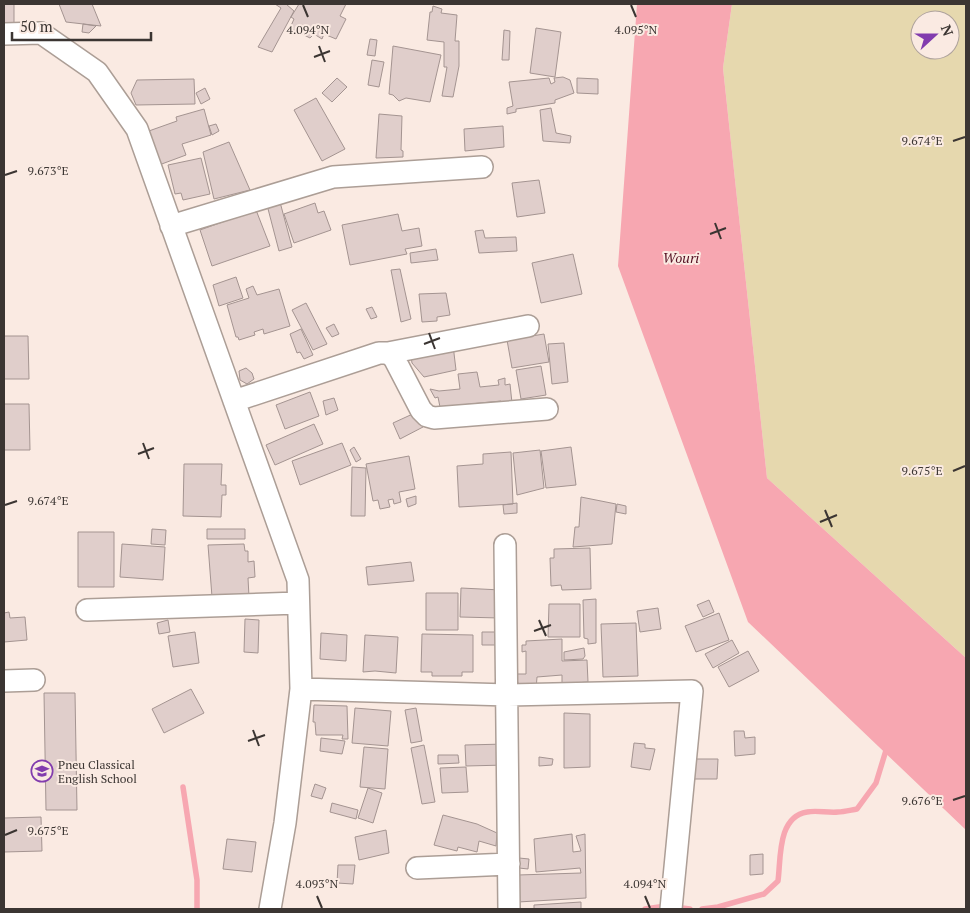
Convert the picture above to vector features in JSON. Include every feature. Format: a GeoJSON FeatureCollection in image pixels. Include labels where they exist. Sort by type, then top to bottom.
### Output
{"type":"FeatureCollection","features":[{"type":"Feature","properties":{"kind":"street"},"geometry":{"type":"LineString","coordinates":[[4,34],[41,33],[97,72],[138,129],[298,580],[301,689],[285,824],[270,909]]}},
{"type":"Feature","properties":{"kind":"street"},"geometry":{"type":"LineString","coordinates":[[171,226],[333,177],[482,167]]}},
{"type":"Feature","properties":{"kind":"street"},"geometry":{"type":"LineString","coordinates":[[234,401],[379,354],[528,326]]}},
{"type":"Feature","properties":{"kind":"street"},"geometry":{"type":"LineString","coordinates":[[388,353],[394,358],[421,410],[427,416],[434,418],[547,409]]}},
{"type":"Feature","properties":{"kind":"street"},"geometry":{"type":"LineString","coordinates":[[504,545],[508,695],[509,909]]}},
{"type":"Feature","properties":{"kind":"street"},"geometry":{"type":"LineString","coordinates":[[87,610],[298,603]]}},
{"type":"Feature","properties":{"kind":"street"},"geometry":{"type":"LineString","coordinates":[[4,681],[34,680]]}},
{"type":"Feature","properties":{"kind":"street"},"geometry":{"type":"LineString","coordinates":[[301,689],[508,695],[692,691],[671,909]]}},
{"type":"Feature","properties":{"kind":"street"},"geometry":{"type":"LineString","coordinates":[[417,868],[509,864]]}},
{"type":"Feature","properties":{"kind":"shaded area"},"geometry":{"type":"Polygon","coordinates":[[[732,4],[966,4],[966,658],[767,478],[723,68],[732,4]]]}},
{"type":"Feature","properties":{"kind":"water","name":"Wouri"},"geometry":{"type":"Polygon","coordinates":[[[637,4],[732,4],[723,68],[767,478],[966,658],[966,830],[748,622],[618,266],[637,4]]]}},
{"type":"Feature","properties":{"kind":"building"},"geometry":{"type":"Polygon","coordinates":[[[4,4],[14,4],[14,24],[4,25],[4,4]]]}},
{"type":"Feature","properties":{"kind":"building"},"geometry":{"type":"Polygon","coordinates":[[[59,4],[92,4],[101,26],[66,22],[59,4]]]}},
{"type":"Feature","properties":{"kind":"building"},"geometry":{"type":"Polygon","coordinates":[[[275,4],[286,4],[294,11],[272,52],[258,47],[281,8],[275,4]]]}},
{"type":"Feature","properties":{"kind":"building"},"geometry":{"type":"Polygon","coordinates":[[[299,4],[346,4],[340,16],[346,19],[336,39],[324,34],[322,39],[314,34],[310,38],[290,28],[294,19],[291,17],[299,4]]]}},
{"type":"Feature","properties":{"kind":"building"},"geometry":{"type":"Polygon","coordinates":[[[433,6],[442,9],[441,13],[457,15],[455,41],[459,41],[459,66],[453,97],[442,96],[447,67],[444,67],[444,42],[427,40],[430,12],[432,12],[433,6]]]}},
{"type":"Feature","properties":{"kind":"building"},"geometry":{"type":"Polygon","coordinates":[[[83,24],[96,26],[89,33],[82,32],[83,24]]]}},
{"type":"Feature","properties":{"kind":"building"},"geometry":{"type":"Polygon","coordinates":[[[536,28],[561,32],[555,77],[530,73],[536,28]]]}},
{"type":"Feature","properties":{"kind":"building"},"geometry":{"type":"Polygon","coordinates":[[[504,30],[510,31],[509,60],[502,60],[504,30]]]}},
{"type":"Feature","properties":{"kind":"building"},"geometry":{"type":"Polygon","coordinates":[[[370,39],[377,40],[375,56],[367,55],[370,39]]]}},
{"type":"Feature","properties":{"kind":"building"},"geometry":{"type":"Polygon","coordinates":[[[393,46],[441,55],[430,102],[406,98],[399,101],[389,94],[393,46]]]}},
{"type":"Feature","properties":{"kind":"building"},"geometry":{"type":"Polygon","coordinates":[[[372,60],[384,62],[379,87],[368,85],[372,60]]]}},
{"type":"Feature","properties":{"kind":"building"},"geometry":{"type":"Polygon","coordinates":[[[563,77],[570,80],[574,93],[555,100],[555,103],[516,109],[516,112],[507,114],[507,108],[513,106],[509,82],[549,78],[551,84],[555,82],[554,78],[563,77]]]}},
{"type":"Feature","properties":{"kind":"building"},"geometry":{"type":"Polygon","coordinates":[[[337,78],[347,87],[332,102],[322,93],[337,78]]]}},
{"type":"Feature","properties":{"kind":"building"},"geometry":{"type":"Polygon","coordinates":[[[577,78],[598,79],[598,94],[577,93],[577,78]]]}},
{"type":"Feature","properties":{"kind":"building"},"geometry":{"type":"Polygon","coordinates":[[[194,79],[195,104],[136,105],[131,93],[137,80],[194,79]]]}},
{"type":"Feature","properties":{"kind":"building"},"geometry":{"type":"Polygon","coordinates":[[[205,88],[210,99],[201,104],[196,93],[205,88]]]}},
{"type":"Feature","properties":{"kind":"building"},"geometry":{"type":"Polygon","coordinates":[[[316,98],[345,149],[322,161],[294,110],[316,98]]]}},
{"type":"Feature","properties":{"kind":"building"},"geometry":{"type":"Polygon","coordinates":[[[551,108],[556,133],[571,136],[570,143],[543,141],[540,110],[551,108]]]}},
{"type":"Feature","properties":{"kind":"building"},"geometry":{"type":"Polygon","coordinates":[[[204,109],[211,135],[182,144],[186,155],[159,165],[146,132],[177,121],[176,117],[204,109]]]}},
{"type":"Feature","properties":{"kind":"building"},"geometry":{"type":"Polygon","coordinates":[[[379,114],[402,116],[401,150],[403,151],[403,157],[376,158],[379,114]]]}},
{"type":"Feature","properties":{"kind":"building"},"geometry":{"type":"Polygon","coordinates":[[[216,124],[219,131],[212,135],[209,126],[216,124]]]}},
{"type":"Feature","properties":{"kind":"building"},"geometry":{"type":"Polygon","coordinates":[[[503,126],[504,147],[465,151],[464,129],[503,126]]]}},
{"type":"Feature","properties":{"kind":"building"},"geometry":{"type":"Polygon","coordinates":[[[229,142],[250,190],[214,199],[203,152],[229,142]]]}},
{"type":"Feature","properties":{"kind":"building"},"geometry":{"type":"Polygon","coordinates":[[[201,158],[210,194],[183,200],[181,193],[175,194],[168,165],[201,158]]]}},
{"type":"Feature","properties":{"kind":"building"},"geometry":{"type":"Polygon","coordinates":[[[539,180],[545,213],[517,217],[512,183],[539,180]]]}},
{"type":"Feature","properties":{"kind":"building"},"geometry":{"type":"Polygon","coordinates":[[[280,202],[292,247],[279,251],[267,205],[280,202]]]}},
{"type":"Feature","properties":{"kind":"building"},"geometry":{"type":"Polygon","coordinates":[[[315,203],[318,213],[324,211],[331,230],[294,243],[284,214],[315,203]]]}},
{"type":"Feature","properties":{"kind":"building"},"geometry":{"type":"Polygon","coordinates":[[[256,210],[270,246],[212,266],[200,230],[256,210]]]}},
{"type":"Feature","properties":{"kind":"building"},"geometry":{"type":"Polygon","coordinates":[[[398,214],[402,231],[419,228],[422,246],[405,249],[407,254],[350,265],[342,225],[398,214]]]}},
{"type":"Feature","properties":{"kind":"building"},"geometry":{"type":"Polygon","coordinates":[[[483,230],[485,238],[516,237],[517,251],[479,253],[475,231],[483,230]]]}},
{"type":"Feature","properties":{"kind":"building"},"geometry":{"type":"Polygon","coordinates":[[[436,249],[438,260],[411,263],[410,253],[436,249]]]}},
{"type":"Feature","properties":{"kind":"building"},"geometry":{"type":"Polygon","coordinates":[[[573,254],[582,294],[541,303],[532,263],[573,254]]]}},
{"type":"Feature","properties":{"kind":"building"},"geometry":{"type":"Polygon","coordinates":[[[400,269],[411,319],[401,322],[391,270],[400,269]]]}},
{"type":"Feature","properties":{"kind":"building"},"geometry":{"type":"Polygon","coordinates":[[[236,277],[243,298],[219,306],[213,285],[236,277]]]}},
{"type":"Feature","properties":{"kind":"building"},"geometry":{"type":"Polygon","coordinates":[[[253,286],[257,295],[279,289],[290,326],[264,334],[263,329],[254,332],[255,335],[239,340],[236,337],[227,305],[249,298],[246,289],[253,286]]]}},
{"type":"Feature","properties":{"kind":"building"},"geometry":{"type":"Polygon","coordinates":[[[446,293],[450,315],[437,317],[437,321],[422,322],[419,294],[446,293]]]}},
{"type":"Feature","properties":{"kind":"building"},"geometry":{"type":"Polygon","coordinates":[[[306,303],[327,344],[313,350],[292,310],[306,303]]]}},
{"type":"Feature","properties":{"kind":"building"},"geometry":{"type":"Polygon","coordinates":[[[372,307],[377,317],[371,319],[366,309],[372,307]]]}},
{"type":"Feature","properties":{"kind":"building"},"geometry":{"type":"Polygon","coordinates":[[[334,324],[339,334],[332,337],[326,328],[334,324]]]}},
{"type":"Feature","properties":{"kind":"building"},"geometry":{"type":"Polygon","coordinates":[[[301,329],[313,355],[304,359],[300,352],[297,353],[290,334],[301,329]]]}},
{"type":"Feature","properties":{"kind":"building"},"geometry":{"type":"Polygon","coordinates":[[[544,334],[549,362],[512,368],[507,340],[544,334]]]}},
{"type":"Feature","properties":{"kind":"building"},"geometry":{"type":"Polygon","coordinates":[[[4,336],[28,336],[29,379],[4,379],[4,336]]]}},
{"type":"Feature","properties":{"kind":"building"},"geometry":{"type":"Polygon","coordinates":[[[564,343],[568,382],[552,384],[548,344],[564,343]]]}},
{"type":"Feature","properties":{"kind":"building"},"geometry":{"type":"Polygon","coordinates":[[[453,345],[456,370],[424,377],[412,363],[410,351],[453,345]]]}},
{"type":"Feature","properties":{"kind":"building"},"geometry":{"type":"Polygon","coordinates":[[[541,366],[546,395],[521,399],[516,370],[541,366]]]}},
{"type":"Feature","properties":{"kind":"building"},"geometry":{"type":"Polygon","coordinates":[[[246,368],[252,373],[254,379],[247,384],[240,380],[239,371],[246,368]]]}},
{"type":"Feature","properties":{"kind":"building"},"geometry":{"type":"Polygon","coordinates":[[[477,372],[480,387],[499,385],[498,380],[505,378],[505,385],[510,384],[512,403],[501,404],[501,401],[440,407],[438,397],[435,398],[430,389],[439,391],[460,389],[458,374],[477,372]]]}},
{"type":"Feature","properties":{"kind":"building"},"geometry":{"type":"Polygon","coordinates":[[[310,392],[319,416],[285,429],[276,405],[310,392]]]}},
{"type":"Feature","properties":{"kind":"building"},"geometry":{"type":"Polygon","coordinates":[[[334,398],[338,410],[326,415],[323,401],[334,398]]]}},
{"type":"Feature","properties":{"kind":"building"},"geometry":{"type":"Polygon","coordinates":[[[4,404],[29,404],[30,450],[4,450],[4,404]]]}},
{"type":"Feature","properties":{"kind":"building"},"geometry":{"type":"Polygon","coordinates":[[[417,412],[423,427],[400,439],[393,423],[417,412]]]}},
{"type":"Feature","properties":{"kind":"building"},"geometry":{"type":"Polygon","coordinates":[[[314,424],[323,444],[275,465],[266,445],[314,424]]]}},
{"type":"Feature","properties":{"kind":"building"},"geometry":{"type":"Polygon","coordinates":[[[342,443],[351,465],[300,485],[292,461],[342,443]]]}},
{"type":"Feature","properties":{"kind":"building"},"geometry":{"type":"Polygon","coordinates":[[[354,447],[361,459],[356,462],[350,450],[354,447]]]}},
{"type":"Feature","properties":{"kind":"building"},"geometry":{"type":"Polygon","coordinates":[[[571,447],[576,485],[546,488],[541,451],[571,447]]]}},
{"type":"Feature","properties":{"kind":"building"},"geometry":{"type":"Polygon","coordinates":[[[540,450],[544,488],[517,495],[513,453],[540,450]]]}},
{"type":"Feature","properties":{"kind":"building"},"geometry":{"type":"Polygon","coordinates":[[[511,452],[513,504],[459,507],[457,466],[483,464],[483,454],[511,452]]]}},
{"type":"Feature","properties":{"kind":"building"},"geometry":{"type":"Polygon","coordinates":[[[409,456],[415,489],[399,492],[401,502],[394,504],[393,499],[388,500],[390,507],[380,509],[378,500],[373,501],[366,464],[409,456]]]}},
{"type":"Feature","properties":{"kind":"building"},"geometry":{"type":"Polygon","coordinates":[[[184,464],[222,464],[221,485],[226,485],[226,495],[222,495],[221,517],[183,516],[184,464]]]}},
{"type":"Feature","properties":{"kind":"building"},"geometry":{"type":"Polygon","coordinates":[[[352,467],[366,468],[365,516],[351,516],[352,467]]]}},
{"type":"Feature","properties":{"kind":"building"},"geometry":{"type":"Polygon","coordinates":[[[416,496],[416,504],[408,507],[406,499],[416,496]]]}},
{"type":"Feature","properties":{"kind":"building"},"geometry":{"type":"Polygon","coordinates":[[[581,497],[616,504],[612,544],[573,547],[575,527],[579,527],[581,497]]]}},
{"type":"Feature","properties":{"kind":"building"},"geometry":{"type":"Polygon","coordinates":[[[517,503],[517,513],[504,514],[503,505],[517,503]]]}},
{"type":"Feature","properties":{"kind":"building"},"geometry":{"type":"Polygon","coordinates":[[[617,504],[626,506],[626,514],[616,512],[617,504]]]}},
{"type":"Feature","properties":{"kind":"building"},"geometry":{"type":"Polygon","coordinates":[[[152,529],[166,530],[165,545],[151,544],[152,529]]]}},
{"type":"Feature","properties":{"kind":"building"},"geometry":{"type":"Polygon","coordinates":[[[207,529],[245,529],[245,539],[207,539],[207,529]]]}},
{"type":"Feature","properties":{"kind":"building"},"geometry":{"type":"Polygon","coordinates":[[[78,532],[114,532],[114,587],[78,587],[78,532]]]}},
{"type":"Feature","properties":{"kind":"building"},"geometry":{"type":"Polygon","coordinates":[[[122,544],[165,547],[163,580],[120,577],[122,544]]]}},
{"type":"Feature","properties":{"kind":"building"},"geometry":{"type":"Polygon","coordinates":[[[244,544],[245,551],[248,551],[248,562],[254,561],[255,577],[248,578],[249,597],[212,597],[208,545],[244,544]]]}},
{"type":"Feature","properties":{"kind":"building"},"geometry":{"type":"Polygon","coordinates":[[[590,548],[591,589],[562,590],[561,585],[551,586],[550,558],[554,558],[554,549],[590,548]]]}},
{"type":"Feature","properties":{"kind":"building"},"geometry":{"type":"Polygon","coordinates":[[[411,562],[414,581],[368,585],[366,567],[411,562]]]}},
{"type":"Feature","properties":{"kind":"building"},"geometry":{"type":"Polygon","coordinates":[[[461,588],[501,590],[500,618],[460,617],[461,588]]]}},
{"type":"Feature","properties":{"kind":"building"},"geometry":{"type":"Polygon","coordinates":[[[426,593],[458,593],[458,630],[426,630],[426,593]]]}},
{"type":"Feature","properties":{"kind":"building"},"geometry":{"type":"Polygon","coordinates":[[[596,599],[596,643],[588,644],[588,639],[584,638],[583,600],[596,599]]]}},
{"type":"Feature","properties":{"kind":"building"},"geometry":{"type":"Polygon","coordinates":[[[709,600],[714,612],[703,617],[697,605],[709,600]]]}},
{"type":"Feature","properties":{"kind":"building"},"geometry":{"type":"Polygon","coordinates":[[[549,604],[580,604],[580,637],[548,637],[549,604]]]}},
{"type":"Feature","properties":{"kind":"building"},"geometry":{"type":"Polygon","coordinates":[[[658,608],[661,629],[640,632],[637,611],[658,608]]]}},
{"type":"Feature","properties":{"kind":"building"},"geometry":{"type":"Polygon","coordinates":[[[9,612],[10,618],[25,617],[27,640],[4,642],[4,613],[9,612]]]}},
{"type":"Feature","properties":{"kind":"building"},"geometry":{"type":"Polygon","coordinates":[[[719,613],[729,640],[696,652],[685,626],[719,613]]]}},
{"type":"Feature","properties":{"kind":"building"},"geometry":{"type":"Polygon","coordinates":[[[245,619],[259,620],[258,653],[244,652],[245,619]]]}},
{"type":"Feature","properties":{"kind":"building"},"geometry":{"type":"Polygon","coordinates":[[[168,620],[170,632],[159,634],[157,623],[168,620]]]}},
{"type":"Feature","properties":{"kind":"building"},"geometry":{"type":"Polygon","coordinates":[[[636,623],[638,676],[603,677],[601,624],[636,623]]]}},
{"type":"Feature","properties":{"kind":"building"},"geometry":{"type":"Polygon","coordinates":[[[195,632],[199,663],[173,667],[168,636],[195,632]]]}},
{"type":"Feature","properties":{"kind":"building"},"geometry":{"type":"Polygon","coordinates":[[[482,632],[498,632],[498,645],[482,645],[482,632]]]}},
{"type":"Feature","properties":{"kind":"building"},"geometry":{"type":"Polygon","coordinates":[[[321,633],[347,635],[346,661],[320,659],[321,633]]]}},
{"type":"Feature","properties":{"kind":"building"},"geometry":{"type":"Polygon","coordinates":[[[422,634],[473,635],[473,672],[462,672],[462,676],[432,676],[432,672],[421,672],[422,634]]]}},
{"type":"Feature","properties":{"kind":"building"},"geometry":{"type":"Polygon","coordinates":[[[365,635],[398,637],[396,673],[363,672],[365,635]]]}},
{"type":"Feature","properties":{"kind":"building"},"geometry":{"type":"Polygon","coordinates":[[[562,639],[562,661],[587,660],[588,682],[562,684],[562,675],[537,677],[536,690],[518,688],[517,674],[526,674],[526,651],[522,652],[522,645],[526,645],[526,641],[562,639]]]}},
{"type":"Feature","properties":{"kind":"building"},"geometry":{"type":"Polygon","coordinates":[[[732,640],[739,653],[713,668],[705,654],[732,640]]]}},
{"type":"Feature","properties":{"kind":"building"},"geometry":{"type":"Polygon","coordinates":[[[584,648],[585,656],[583,659],[564,660],[564,652],[584,648]]]}},
{"type":"Feature","properties":{"kind":"building"},"geometry":{"type":"Polygon","coordinates":[[[748,651],[759,671],[729,687],[718,667],[748,651]]]}},
{"type":"Feature","properties":{"kind":"building"},"geometry":{"type":"Polygon","coordinates":[[[191,689],[204,713],[164,733],[152,709],[191,689]]]}},
{"type":"Feature","properties":{"kind":"building"},"geometry":{"type":"Polygon","coordinates":[[[44,693],[75,693],[77,810],[46,810],[44,693]]]}},
{"type":"Feature","properties":{"kind":"building"},"geometry":{"type":"Polygon","coordinates":[[[314,705],[347,706],[348,739],[342,739],[343,735],[316,735],[315,722],[313,722],[314,705]]]}},
{"type":"Feature","properties":{"kind":"building"},"geometry":{"type":"Polygon","coordinates":[[[355,708],[391,711],[388,746],[352,743],[355,708]]]}},
{"type":"Feature","properties":{"kind":"building"},"geometry":{"type":"Polygon","coordinates":[[[416,708],[422,741],[411,743],[405,710],[416,708]]]}},
{"type":"Feature","properties":{"kind":"building"},"geometry":{"type":"Polygon","coordinates":[[[564,713],[590,714],[590,767],[564,768],[564,713]]]}},
{"type":"Feature","properties":{"kind":"building"},"geometry":{"type":"Polygon","coordinates":[[[734,731],[744,731],[745,738],[755,737],[755,754],[735,756],[734,731]]]}},
{"type":"Feature","properties":{"kind":"building"},"geometry":{"type":"Polygon","coordinates":[[[321,738],[345,741],[342,754],[320,751],[321,738]]]}},
{"type":"Feature","properties":{"kind":"building"},"geometry":{"type":"Polygon","coordinates":[[[634,743],[645,744],[645,748],[655,749],[650,770],[631,767],[634,743]]]}},
{"type":"Feature","properties":{"kind":"building"},"geometry":{"type":"Polygon","coordinates":[[[506,744],[506,765],[466,766],[465,745],[506,744]]]}},
{"type":"Feature","properties":{"kind":"building"},"geometry":{"type":"Polygon","coordinates":[[[424,745],[435,802],[422,804],[411,748],[424,745]]]}},
{"type":"Feature","properties":{"kind":"building"},"geometry":{"type":"Polygon","coordinates":[[[364,747],[388,749],[385,789],[360,787],[364,747]]]}},
{"type":"Feature","properties":{"kind":"building"},"geometry":{"type":"Polygon","coordinates":[[[438,755],[458,755],[459,763],[438,764],[438,755]]]}},
{"type":"Feature","properties":{"kind":"building"},"geometry":{"type":"Polygon","coordinates":[[[539,757],[553,759],[552,765],[539,766],[539,757]]]}},
{"type":"Feature","properties":{"kind":"building"},"geometry":{"type":"Polygon","coordinates":[[[695,759],[718,759],[717,779],[688,779],[695,759]]]}},
{"type":"Feature","properties":{"kind":"building"},"geometry":{"type":"Polygon","coordinates":[[[466,767],[468,792],[442,793],[440,768],[466,767]]]}},
{"type":"Feature","properties":{"kind":"building"},"geometry":{"type":"Polygon","coordinates":[[[315,784],[326,788],[322,799],[311,796],[315,784]]]}},
{"type":"Feature","properties":{"kind":"building"},"geometry":{"type":"Polygon","coordinates":[[[368,788],[382,793],[373,823],[358,818],[368,788]]]}},
{"type":"Feature","properties":{"kind":"building"},"geometry":{"type":"Polygon","coordinates":[[[332,803],[358,810],[356,819],[330,812],[332,803]]]}},
{"type":"Feature","properties":{"kind":"building"},"geometry":{"type":"Polygon","coordinates":[[[443,815],[477,824],[497,833],[496,846],[479,841],[477,852],[458,847],[457,851],[434,845],[443,815]]]}},
{"type":"Feature","properties":{"kind":"building"},"geometry":{"type":"Polygon","coordinates":[[[41,817],[42,851],[4,852],[4,818],[41,817]]]}},
{"type":"Feature","properties":{"kind":"building"},"geometry":{"type":"Polygon","coordinates":[[[386,830],[389,853],[359,860],[355,837],[386,830]]]}},
{"type":"Feature","properties":{"kind":"building"},"geometry":{"type":"Polygon","coordinates":[[[572,834],[573,852],[581,851],[576,836],[585,834],[586,898],[518,902],[518,875],[581,873],[580,868],[536,872],[534,839],[572,834]]]}},
{"type":"Feature","properties":{"kind":"building"},"geometry":{"type":"Polygon","coordinates":[[[227,839],[256,842],[252,872],[223,869],[227,839]]]}},
{"type":"Feature","properties":{"kind":"building"},"geometry":{"type":"Polygon","coordinates":[[[763,854],[763,874],[750,875],[750,855],[763,854]]]}},
{"type":"Feature","properties":{"kind":"building"},"geometry":{"type":"Polygon","coordinates":[[[519,858],[529,859],[528,869],[519,868],[519,858]]]}},
{"type":"Feature","properties":{"kind":"building"},"geometry":{"type":"Polygon","coordinates":[[[338,865],[355,865],[353,884],[337,883],[338,865]]]}},
{"type":"Feature","properties":{"kind":"building"},"geometry":{"type":"Polygon","coordinates":[[[581,902],[581,909],[534,909],[534,905],[581,902]]]}},
{"type":"Feature","properties":{"kind":"waterway"},"geometry":{"type":"LineString","coordinates":[[702,909],[718,907],[764,894],[778,881],[782,840],[790,822],[797,815],[807,812],[840,812],[857,809],[876,783],[887,747]]}},
{"type":"Feature","properties":{"kind":"waterway"},"geometry":{"type":"LineString","coordinates":[[183,787],[197,880],[197,909]]}},
{"type":"Feature","properties":{"kind":"waterway"},"geometry":{"type":"LineString","coordinates":[[645,909],[666,906],[690,909]]}},
{"type":"Feature","properties":{"kind":"place","name":"Pneu Classical English School"},"geometry":{"type":"Point","coordinates":[42,771]}}]}
